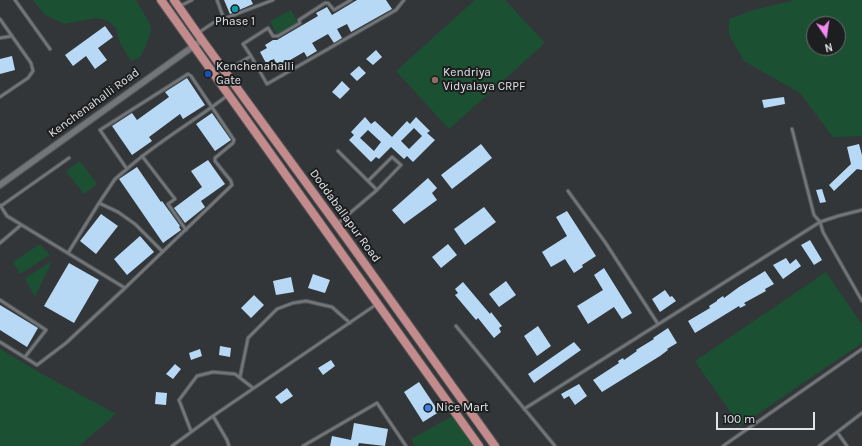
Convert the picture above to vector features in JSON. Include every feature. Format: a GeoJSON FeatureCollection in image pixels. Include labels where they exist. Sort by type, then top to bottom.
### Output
{"type":"FeatureCollection","features":[{"type":"Feature","properties":{"kind":"main road","name":"Doddaballapur Road"},"geometry":{"type":"LineString","coordinates":[[161,0],[480,446]]}},
{"type":"Feature","properties":{"kind":"main road","name":"Doddaballapur Road"},"geometry":{"type":"LineString","coordinates":[[177,3],[495,446]]}},
{"type":"Feature","properties":{"kind":"street","name":"Kenchenahalli Road"},"geometry":{"type":"LineString","coordinates":[[0,185],[194,46],[200,37]]}},
{"type":"Feature","properties":{"kind":"lane"},"geometry":{"type":"LineString","coordinates":[[15,0],[50,49]]}},
{"type":"Feature","properties":{"kind":"lane"},"geometry":{"type":"LineString","coordinates":[[177,3],[192,0]]}},
{"type":"Feature","properties":{"kind":"lane"},"geometry":{"type":"LineString","coordinates":[[217,0],[224,18]]}},
{"type":"Feature","properties":{"kind":"lane"},"geometry":{"type":"LineString","coordinates":[[200,37],[213,23],[273,0]]}},
{"type":"Feature","properties":{"kind":"lane"},"geometry":{"type":"LineString","coordinates":[[351,0],[334,10],[328,4],[325,4],[299,20],[300,23],[278,36],[273,36],[268,28],[243,44],[267,84],[396,10],[404,0]]}},
{"type":"Feature","properties":{"kind":"lane"},"geometry":{"type":"LineString","coordinates":[[0,19],[31,63],[32,71],[28,78],[0,97]]}},
{"type":"Feature","properties":{"kind":"lane"},"geometry":{"type":"LineString","coordinates":[[0,38],[12,36]]}},
{"type":"Feature","properties":{"kind":"lane"},"geometry":{"type":"LineString","coordinates":[[225,71],[251,56]]}},
{"type":"Feature","properties":{"kind":"lane"},"geometry":{"type":"LineString","coordinates":[[0,342],[37,365],[66,343],[232,185],[231,181],[215,161],[215,158],[233,143],[234,140],[191,76],[188,74],[100,130],[127,170]]}},
{"type":"Feature","properties":{"kind":"lane"},"geometry":{"type":"LineString","coordinates":[[68,253],[115,179],[142,156],[212,108],[229,94]]}},
{"type":"Feature","properties":{"kind":"lane"},"geometry":{"type":"LineString","coordinates":[[792,129],[814,215],[820,222],[823,232],[862,301]]}},
{"type":"Feature","properties":{"kind":"lane"},"geometry":{"type":"LineString","coordinates":[[338,151],[377,190]]}},
{"type":"Feature","properties":{"kind":"lane"},"geometry":{"type":"LineString","coordinates":[[142,156],[175,199],[168,204],[186,230]]}},
{"type":"Feature","properties":{"kind":"lane"},"geometry":{"type":"LineString","coordinates":[[336,225],[377,190],[401,165],[392,157],[368,181]]}},
{"type":"Feature","properties":{"kind":"lane"},"geometry":{"type":"LineString","coordinates":[[69,158],[0,206],[7,216],[125,288]]}},
{"type":"Feature","properties":{"kind":"lane"},"geometry":{"type":"LineString","coordinates":[[568,191],[605,242],[658,324]]}},
{"type":"Feature","properties":{"kind":"lane"},"geometry":{"type":"LineString","coordinates":[[99,203],[118,212],[135,224],[162,251]]}},
{"type":"Feature","properties":{"kind":"lane"},"geometry":{"type":"LineString","coordinates":[[524,409],[820,222],[862,210]]}},
{"type":"Feature","properties":{"kind":"lane"},"geometry":{"type":"LineString","coordinates":[[0,243],[21,225]]}},
{"type":"Feature","properties":{"kind":"lane"},"geometry":{"type":"LineString","coordinates":[[0,300],[46,330],[25,357]]}},
{"type":"Feature","properties":{"kind":"lane"},"geometry":{"type":"LineString","coordinates":[[240,377],[248,338],[277,309],[293,303],[306,301],[332,307],[350,323]]}},
{"type":"Feature","properties":{"kind":"lane"},"geometry":{"type":"LineString","coordinates":[[172,446],[253,388],[378,304]]}},
{"type":"Feature","properties":{"kind":"lane"},"geometry":{"type":"LineString","coordinates":[[456,326],[555,446]]}},
{"type":"Feature","properties":{"kind":"lane"},"geometry":{"type":"LineString","coordinates":[[723,446],[862,350]]}},
{"type":"Feature","properties":{"kind":"lane"},"geometry":{"type":"LineString","coordinates":[[192,431],[179,400],[197,376],[213,372],[235,374],[253,388]]}},
{"type":"Feature","properties":{"kind":"lane"},"geometry":{"type":"LineString","coordinates":[[303,446],[377,403],[406,446]]}},
{"type":"Feature","properties":{"kind":"lane"},"geometry":{"type":"LineString","coordinates":[[819,446],[862,413]]}},
{"type":"Feature","properties":{"kind":"lane"},"geometry":{"type":"LineString","coordinates":[[213,416],[229,446]]}},
{"type":"Feature","properties":{"kind":"lane"},"geometry":{"type":"LineString","coordinates":[[837,432],[847,446]]}},
{"type":"Feature","properties":{"kind":"green space"},"geometry":{"type":"Polygon","coordinates":[[[33,0],[136,0],[150,24],[151,32],[139,58],[131,61],[120,43],[116,28],[107,20],[96,18],[64,24],[45,15],[33,0]]]}},
{"type":"Feature","properties":{"kind":"green space"},"geometry":{"type":"Polygon","coordinates":[[[475,0],[505,0],[545,43],[449,129],[396,71],[475,0]]]}},
{"type":"Feature","properties":{"kind":"green space"},"geometry":{"type":"Polygon","coordinates":[[[795,0],[862,0],[862,136],[833,137],[800,93],[744,61],[729,35],[729,19],[757,9],[795,0]]]}},
{"type":"Feature","properties":{"kind":"green space"},"geometry":{"type":"Polygon","coordinates":[[[291,10],[298,23],[277,34],[270,21],[291,10]]]}},
{"type":"Feature","properties":{"kind":"green space"},"geometry":{"type":"Polygon","coordinates":[[[80,161],[97,184],[84,194],[66,171],[80,161]]]}},
{"type":"Feature","properties":{"kind":"green space"},"geometry":{"type":"Polygon","coordinates":[[[40,244],[50,255],[20,274],[13,262],[40,244]]]}},
{"type":"Feature","properties":{"kind":"green space"},"geometry":{"type":"Polygon","coordinates":[[[52,261],[35,297],[25,278],[52,261]]]}},
{"type":"Feature","properties":{"kind":"green space"},"geometry":{"type":"Polygon","coordinates":[[[826,272],[862,325],[862,343],[740,426],[695,361],[826,272]]]}},
{"type":"Feature","properties":{"kind":"green space"},"geometry":{"type":"Polygon","coordinates":[[[0,349],[42,374],[116,414],[79,446],[0,446],[0,349]]]}},
{"type":"Feature","properties":{"kind":"green space"},"geometry":{"type":"Polygon","coordinates":[[[453,416],[473,446],[415,446],[411,439],[453,416]]]}},
{"type":"Feature","properties":{"kind":"building","name":"Phase 1"},"geometry":{"type":"Polygon","coordinates":[[[224,0],[251,0],[253,4],[230,14],[224,0]]]}},
{"type":"Feature","properties":{"kind":"building"},"geometry":{"type":"Polygon","coordinates":[[[357,0],[386,0],[392,9],[351,32],[347,24],[337,29],[342,38],[334,43],[328,34],[312,43],[317,51],[307,57],[304,52],[278,67],[274,59],[266,63],[260,52],[267,48],[265,45],[273,40],[277,40],[318,16],[316,13],[327,7],[332,15],[357,0]]]}},
{"type":"Feature","properties":{"kind":"building"},"geometry":{"type":"Polygon","coordinates":[[[105,26],[113,37],[98,48],[107,60],[95,69],[86,56],[73,66],[65,55],[105,26]]]}},
{"type":"Feature","properties":{"kind":"building"},"geometry":{"type":"Polygon","coordinates":[[[376,50],[382,57],[373,65],[366,59],[376,50]]]}},
{"type":"Feature","properties":{"kind":"building"},"geometry":{"type":"Polygon","coordinates":[[[12,56],[15,70],[0,74],[0,59],[12,56]]]}},
{"type":"Feature","properties":{"kind":"building"},"geometry":{"type":"Polygon","coordinates":[[[359,66],[366,73],[357,81],[350,74],[359,66]]]}},
{"type":"Feature","properties":{"kind":"building"},"geometry":{"type":"Polygon","coordinates":[[[187,78],[205,105],[183,119],[180,114],[149,137],[152,141],[132,155],[112,126],[132,113],[137,120],[169,97],[165,92],[187,78]]]}},
{"type":"Feature","properties":{"kind":"building"},"geometry":{"type":"Polygon","coordinates":[[[342,81],[350,89],[340,99],[332,92],[342,81]]]}},
{"type":"Feature","properties":{"kind":"building"},"geometry":{"type":"Polygon","coordinates":[[[784,97],[785,104],[764,108],[762,100],[784,97]]]}},
{"type":"Feature","properties":{"kind":"building"},"geometry":{"type":"Polygon","coordinates":[[[212,113],[231,140],[215,151],[196,124],[212,113]]]}},
{"type":"Feature","properties":{"kind":"building"},"geometry":{"type":"Polygon","coordinates":[[[365,117],[371,124],[375,121],[392,137],[407,121],[410,124],[416,117],[430,131],[427,133],[435,140],[413,162],[407,156],[404,159],[391,147],[379,159],[376,157],[371,162],[349,140],[354,135],[351,132],[365,117]],[[414,128],[401,141],[409,149],[422,136],[414,128]],[[368,130],[360,138],[374,151],[381,142],[368,130]]]}},
{"type":"Feature","properties":{"kind":"building"},"geometry":{"type":"Polygon","coordinates":[[[481,144],[492,158],[452,189],[441,175],[481,144]]]}},
{"type":"Feature","properties":{"kind":"building"},"geometry":{"type":"Polygon","coordinates":[[[859,144],[862,155],[862,170],[857,169],[834,191],[829,185],[851,164],[847,147],[859,144]]]}},
{"type":"Feature","properties":{"kind":"building"},"geometry":{"type":"Polygon","coordinates":[[[208,160],[225,184],[201,201],[205,207],[185,223],[174,208],[202,187],[191,171],[208,160]]]}},
{"type":"Feature","properties":{"kind":"building"},"geometry":{"type":"Polygon","coordinates":[[[137,167],[161,202],[162,201],[180,226],[179,227],[181,230],[163,243],[119,179],[137,167]]]}},
{"type":"Feature","properties":{"kind":"building"},"geometry":{"type":"Polygon","coordinates":[[[428,178],[437,188],[432,193],[437,200],[404,224],[392,210],[428,178]]]}},
{"type":"Feature","properties":{"kind":"building"},"geometry":{"type":"Polygon","coordinates":[[[822,189],[826,202],[820,203],[816,190],[822,189]]]}},
{"type":"Feature","properties":{"kind":"building"},"geometry":{"type":"Polygon","coordinates":[[[484,207],[496,222],[465,245],[454,229],[484,207]]]}},
{"type":"Feature","properties":{"kind":"building"},"geometry":{"type":"Polygon","coordinates":[[[567,211],[596,256],[582,265],[583,267],[574,273],[565,259],[551,267],[542,252],[567,236],[556,217],[567,211]]]}},
{"type":"Feature","properties":{"kind":"building"},"geometry":{"type":"Polygon","coordinates":[[[101,214],[118,226],[96,254],[80,241],[101,214]]]}},
{"type":"Feature","properties":{"kind":"building"},"geometry":{"type":"Polygon","coordinates":[[[140,236],[154,252],[127,275],[114,259],[140,236]]]}},
{"type":"Feature","properties":{"kind":"building"},"geometry":{"type":"Polygon","coordinates":[[[810,240],[822,260],[814,265],[801,245],[810,240]]]}},
{"type":"Feature","properties":{"kind":"building"},"geometry":{"type":"Polygon","coordinates":[[[448,244],[457,255],[441,268],[432,257],[448,244]]]}},
{"type":"Feature","properties":{"kind":"building"},"geometry":{"type":"Polygon","coordinates":[[[786,258],[790,264],[796,259],[801,266],[783,279],[773,265],[786,258]]]}},
{"type":"Feature","properties":{"kind":"building"},"geometry":{"type":"Polygon","coordinates":[[[69,263],[99,280],[74,323],[44,306],[69,263]]]}},
{"type":"Feature","properties":{"kind":"building"},"geometry":{"type":"Polygon","coordinates":[[[604,268],[632,313],[622,319],[614,307],[588,324],[577,306],[603,290],[594,275],[604,268]]]}},
{"type":"Feature","properties":{"kind":"building"},"geometry":{"type":"Polygon","coordinates":[[[765,271],[774,284],[765,289],[766,291],[744,303],[746,305],[740,308],[739,306],[695,333],[688,321],[710,308],[709,306],[723,296],[724,298],[765,271]]]}},
{"type":"Feature","properties":{"kind":"building"},"geometry":{"type":"Polygon","coordinates":[[[313,274],[330,280],[325,293],[308,288],[313,274]]]}},
{"type":"Feature","properties":{"kind":"building"},"geometry":{"type":"Polygon","coordinates":[[[291,277],[294,292],[276,295],[273,281],[291,277]]]}},
{"type":"Feature","properties":{"kind":"building"},"geometry":{"type":"Polygon","coordinates":[[[506,281],[516,295],[499,307],[489,294],[506,281]]]}},
{"type":"Feature","properties":{"kind":"building"},"geometry":{"type":"Polygon","coordinates":[[[463,282],[502,326],[499,328],[501,332],[494,338],[478,318],[476,320],[455,295],[458,293],[455,289],[463,282]]]}},
{"type":"Feature","properties":{"kind":"building"},"geometry":{"type":"Polygon","coordinates":[[[665,290],[670,297],[672,296],[676,301],[660,312],[652,299],[665,290]]]}},
{"type":"Feature","properties":{"kind":"building"},"geometry":{"type":"Polygon","coordinates":[[[254,295],[264,305],[251,318],[241,308],[254,295]]]}},
{"type":"Feature","properties":{"kind":"building"},"geometry":{"type":"Polygon","coordinates":[[[0,305],[38,328],[27,347],[0,330],[0,305]]]}},
{"type":"Feature","properties":{"kind":"building"},"geometry":{"type":"Polygon","coordinates":[[[538,326],[551,346],[537,356],[524,336],[538,326]]]}},
{"type":"Feature","properties":{"kind":"building"},"geometry":{"type":"Polygon","coordinates":[[[668,328],[677,343],[667,349],[668,350],[660,356],[602,392],[593,380],[619,363],[618,361],[623,358],[624,360],[668,328]]]}},
{"type":"Feature","properties":{"kind":"building"},"geometry":{"type":"Polygon","coordinates":[[[574,342],[581,350],[534,383],[528,374],[574,342]]]}},
{"type":"Feature","properties":{"kind":"building"},"geometry":{"type":"Polygon","coordinates":[[[220,346],[231,348],[230,357],[219,355],[220,346]]]}},
{"type":"Feature","properties":{"kind":"building"},"geometry":{"type":"Polygon","coordinates":[[[200,349],[202,356],[191,360],[189,353],[200,349]]]}},
{"type":"Feature","properties":{"kind":"building"},"geometry":{"type":"Polygon","coordinates":[[[331,360],[335,366],[323,375],[318,368],[331,360]]]}},
{"type":"Feature","properties":{"kind":"building"},"geometry":{"type":"Polygon","coordinates":[[[175,364],[181,369],[173,379],[166,374],[175,364]]]}},
{"type":"Feature","properties":{"kind":"building"},"geometry":{"type":"Polygon","coordinates":[[[419,382],[439,412],[423,422],[404,392],[419,382]]]}},
{"type":"Feature","properties":{"kind":"building"},"geometry":{"type":"Polygon","coordinates":[[[579,384],[587,396],[575,405],[569,396],[564,399],[561,394],[579,384]]]}},
{"type":"Feature","properties":{"kind":"building"},"geometry":{"type":"Polygon","coordinates":[[[287,388],[293,396],[281,404],[275,397],[287,388]]]}},
{"type":"Feature","properties":{"kind":"building"},"geometry":{"type":"Polygon","coordinates":[[[156,392],[167,393],[166,405],[155,404],[156,392]]]}},
{"type":"Feature","properties":{"kind":"building"},"geometry":{"type":"Polygon","coordinates":[[[354,423],[388,429],[385,446],[359,443],[358,446],[330,446],[332,436],[351,440],[354,423]]]}},
{"type":"Feature","properties":{"kind":"place","name":"Phase 1"},"geometry":{"type":"Point","coordinates":[235,9]}},
{"type":"Feature","properties":{"kind":"place","name":"Kenchenahalli Gate"},"geometry":{"type":"Point","coordinates":[208,74]}},
{"type":"Feature","properties":{"kind":"place","name":"Kendriya Vidyalaya CRPF"},"geometry":{"type":"Point","coordinates":[435,80]}},
{"type":"Feature","properties":{"kind":"place","name":"Nice Mart"},"geometry":{"type":"Point","coordinates":[428,408]}}]}
